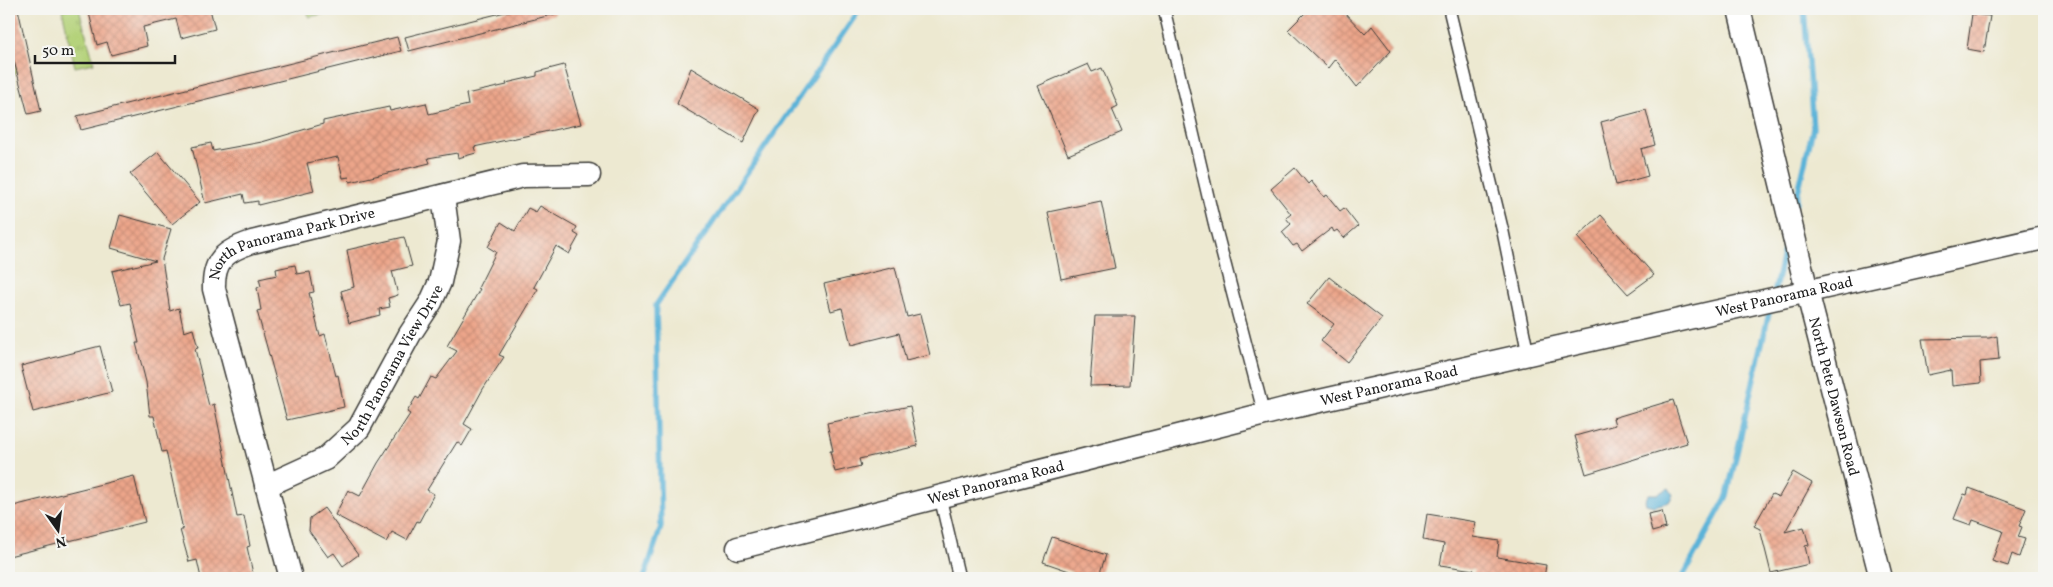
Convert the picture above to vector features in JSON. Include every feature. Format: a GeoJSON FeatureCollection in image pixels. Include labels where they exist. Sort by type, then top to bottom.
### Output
{"type":"FeatureCollection","features":[{"type":"Feature","properties":{"kind":"street","name":"North Pete Dawson Road"},"geometry":{"type":"LineString","coordinates":[[1739,9],[1807,291],[1881,578]]}},
{"type":"Feature","properties":{"kind":"street","name":"North Panorama Park Drive"},"geometry":{"type":"LineString","coordinates":[[291,578],[214,289],[215,254],[252,242],[523,176],[590,176]]}},
{"type":"Feature","properties":{"kind":"street","name":"North Panorama View Drive"},"geometry":{"type":"LineString","coordinates":[[266,486],[325,459],[359,428],[410,334],[431,302],[440,282],[449,241],[443,196]]}},
{"type":"Feature","properties":{"kind":"street","name":"West Panorama Road"},"geometry":{"type":"LineString","coordinates":[[738,548],[1264,414],[2044,238]]}},
{"type":"Feature","properties":{"kind":"lane"},"geometry":{"type":"LineString","coordinates":[[1164,9],[1214,222],[1264,414]]}},
{"type":"Feature","properties":{"kind":"lane"},"geometry":{"type":"LineString","coordinates":[[1449,9],[1503,232],[1528,354]]}},
{"type":"Feature","properties":{"kind":"lane"},"geometry":{"type":"LineString","coordinates":[[940,496],[959,578]]}},
{"type":"Feature","properties":{"kind":"green space"},"geometry":{"type":"Polygon","coordinates":[[[62,9],[79,9],[94,63],[75,67],[62,9]]]}},
{"type":"Feature","properties":{"kind":"green space"},"geometry":{"type":"Polygon","coordinates":[[[307,9],[346,9],[309,17],[307,9]]]}},
{"type":"Feature","properties":{"kind":"green space"},"geometry":{"type":"Polygon","coordinates":[[[9,42],[17,73],[9,75],[9,42]]]}},
{"type":"Feature","properties":{"kind":"water"},"geometry":{"type":"Polygon","coordinates":[[[1669,488],[1673,495],[1669,502],[1654,506],[1646,504],[1645,500],[1649,494],[1657,494],[1669,488]]]}},
{"type":"Feature","properties":{"kind":"building"},"geometry":{"type":"Polygon","coordinates":[[[9,9],[18,9],[41,111],[28,114],[9,42],[9,9]]]}},
{"type":"Feature","properties":{"kind":"building"},"geometry":{"type":"Polygon","coordinates":[[[88,9],[210,9],[215,29],[181,38],[176,19],[143,27],[147,46],[111,55],[107,42],[97,45],[88,9]]]}},
{"type":"Feature","properties":{"kind":"building"},"geometry":{"type":"Polygon","coordinates":[[[517,9],[555,9],[555,14],[409,51],[405,37],[517,9]]]}},
{"type":"Feature","properties":{"kind":"building"},"geometry":{"type":"Polygon","coordinates":[[[1309,9],[1341,9],[1365,34],[1372,26],[1391,51],[1357,87],[1335,59],[1328,68],[1288,30],[1309,9]]]}},
{"type":"Feature","properties":{"kind":"building"},"geometry":{"type":"Polygon","coordinates":[[[1972,14],[1990,16],[1984,52],[1967,49],[1972,14]]]}},
{"type":"Feature","properties":{"kind":"building"},"geometry":{"type":"Polygon","coordinates":[[[397,37],[401,51],[81,130],[77,116],[397,37]]]}},
{"type":"Feature","properties":{"kind":"building"},"geometry":{"type":"Polygon","coordinates":[[[1088,64],[1092,72],[1102,68],[1118,106],[1112,109],[1122,132],[1068,155],[1038,86],[1088,64]]]}},
{"type":"Feature","properties":{"kind":"building"},"geometry":{"type":"Polygon","coordinates":[[[564,65],[581,124],[474,147],[476,153],[458,158],[457,153],[428,158],[430,163],[350,182],[349,177],[343,178],[338,157],[307,163],[314,191],[258,205],[258,201],[245,203],[243,194],[205,203],[192,147],[211,143],[213,151],[262,142],[323,124],[323,121],[389,107],[390,111],[426,103],[429,114],[468,105],[466,94],[507,85],[506,83],[537,76],[537,72],[564,65]]]}},
{"type":"Feature","properties":{"kind":"building"},"geometry":{"type":"Polygon","coordinates":[[[691,68],[759,109],[743,143],[677,104],[691,68]]]}},
{"type":"Feature","properties":{"kind":"building"},"geometry":{"type":"Polygon","coordinates":[[[1646,110],[1655,145],[1641,149],[1648,176],[1616,185],[1601,122],[1646,110]]]}},
{"type":"Feature","properties":{"kind":"building"},"geometry":{"type":"Polygon","coordinates":[[[158,152],[200,202],[172,224],[130,174],[158,152]]]}},
{"type":"Feature","properties":{"kind":"building"},"geometry":{"type":"Polygon","coordinates":[[[1295,168],[1308,184],[1311,181],[1324,197],[1327,195],[1340,211],[1344,208],[1358,226],[1344,238],[1337,230],[1334,232],[1332,228],[1302,251],[1297,244],[1293,246],[1282,232],[1291,224],[1286,218],[1291,214],[1271,189],[1295,168]]]}},
{"type":"Feature","properties":{"kind":"building"},"geometry":{"type":"Polygon","coordinates":[[[1101,201],[1115,268],[1061,279],[1048,212],[1101,201]]]}},
{"type":"Feature","properties":{"kind":"building"},"geometry":{"type":"Polygon","coordinates":[[[540,206],[577,227],[574,233],[579,236],[569,254],[556,246],[534,287],[538,289],[499,355],[504,357],[483,389],[464,424],[472,429],[462,446],[457,442],[427,490],[434,494],[419,522],[417,521],[407,540],[392,532],[386,542],[335,515],[348,490],[360,496],[378,463],[410,414],[407,412],[416,397],[419,399],[431,377],[436,379],[457,351],[447,346],[480,289],[478,288],[496,252],[488,247],[501,222],[515,231],[528,208],[536,212],[540,206]]]}},
{"type":"Feature","properties":{"kind":"building"},"geometry":{"type":"Polygon","coordinates":[[[120,215],[171,229],[162,259],[170,311],[179,308],[184,332],[193,329],[198,348],[195,349],[209,406],[214,404],[237,517],[244,516],[250,546],[247,547],[254,578],[201,578],[197,560],[189,562],[180,530],[183,530],[166,451],[162,452],[154,416],[150,416],[146,382],[136,343],[139,343],[130,303],[121,305],[112,271],[156,261],[111,248],[120,215]]]}},
{"type":"Feature","properties":{"kind":"building"},"geometry":{"type":"Polygon","coordinates":[[[1601,215],[1654,275],[1628,294],[1577,237],[1601,215]]]}},
{"type":"Feature","properties":{"kind":"building"},"geometry":{"type":"Polygon","coordinates":[[[404,237],[412,266],[392,271],[398,295],[388,298],[390,307],[379,309],[380,315],[349,323],[341,291],[354,287],[347,250],[404,237]]]}},
{"type":"Feature","properties":{"kind":"building"},"geometry":{"type":"Polygon","coordinates":[[[295,265],[297,274],[310,272],[314,292],[309,293],[320,336],[325,334],[336,376],[338,375],[344,407],[287,420],[257,311],[261,310],[257,288],[261,286],[259,279],[277,275],[276,269],[295,265]]]}},
{"type":"Feature","properties":{"kind":"building"},"geometry":{"type":"Polygon","coordinates":[[[895,267],[907,317],[920,314],[930,355],[906,361],[899,333],[851,345],[842,308],[831,311],[824,284],[895,267]]]}},
{"type":"Feature","properties":{"kind":"building"},"geometry":{"type":"Polygon","coordinates":[[[1329,277],[1382,318],[1347,362],[1321,341],[1334,324],[1307,304],[1329,277]]]}},
{"type":"Feature","properties":{"kind":"building"},"geometry":{"type":"Polygon","coordinates":[[[1095,316],[1135,316],[1130,385],[1090,386],[1095,316]]]}},
{"type":"Feature","properties":{"kind":"building"},"geometry":{"type":"Polygon","coordinates":[[[1997,336],[1999,360],[1980,362],[1981,383],[1952,386],[1951,370],[1928,375],[1922,339],[1989,338],[1997,336]]]}},
{"type":"Feature","properties":{"kind":"building"},"geometry":{"type":"Polygon","coordinates":[[[100,346],[112,392],[33,412],[21,366],[100,346]]]}},
{"type":"Feature","properties":{"kind":"building"},"geometry":{"type":"Polygon","coordinates":[[[1673,400],[1687,443],[1586,474],[1575,436],[1615,425],[1613,418],[1673,400]]]}},
{"type":"Feature","properties":{"kind":"building"},"geometry":{"type":"Polygon","coordinates":[[[910,406],[918,446],[859,459],[861,466],[835,472],[830,451],[833,451],[827,423],[910,406]]]}},
{"type":"Feature","properties":{"kind":"building"},"geometry":{"type":"Polygon","coordinates":[[[1793,472],[1812,483],[1785,532],[1804,527],[1809,545],[1805,546],[1809,564],[1771,573],[1760,529],[1754,526],[1772,494],[1779,497],[1793,472]]]}},
{"type":"Feature","properties":{"kind":"building"},"geometry":{"type":"Polygon","coordinates":[[[134,476],[145,522],[9,556],[9,507],[134,476]]]}},
{"type":"Feature","properties":{"kind":"building"},"geometry":{"type":"Polygon","coordinates":[[[1969,488],[2026,509],[2019,526],[2022,527],[2018,537],[2025,539],[2019,557],[2012,554],[2008,566],[1992,561],[2003,531],[1973,520],[1971,525],[1954,519],[1964,494],[1967,495],[1969,488]]]}},
{"type":"Feature","properties":{"kind":"building"},"geometry":{"type":"Polygon","coordinates":[[[324,508],[358,555],[343,566],[334,553],[328,557],[309,531],[310,518],[324,508]]]}},
{"type":"Feature","properties":{"kind":"building"},"geometry":{"type":"Polygon","coordinates":[[[1662,511],[1666,528],[1652,532],[1648,514],[1662,511]]]}},
{"type":"Feature","properties":{"kind":"building"},"geometry":{"type":"Polygon","coordinates":[[[1427,514],[1476,522],[1473,537],[1499,541],[1497,557],[1546,565],[1544,578],[1473,578],[1474,570],[1440,565],[1444,544],[1423,540],[1427,514]]]}},
{"type":"Feature","properties":{"kind":"building"},"geometry":{"type":"Polygon","coordinates":[[[1052,537],[1106,555],[1098,578],[1070,578],[1072,572],[1043,562],[1052,537]]]}},
{"type":"Feature","properties":{"kind":"waterway"},"geometry":{"type":"LineString","coordinates":[[644,578],[661,527],[656,305],[860,9]]}},
{"type":"Feature","properties":{"kind":"waterway"},"geometry":{"type":"LineString","coordinates":[[1795,205],[1813,128],[1804,9]]}},
{"type":"Feature","properties":{"kind":"waterway"},"geometry":{"type":"LineString","coordinates":[[1774,293],[1786,241]]}},
{"type":"Feature","properties":{"kind":"waterway"},"geometry":{"type":"LineString","coordinates":[[1682,578],[1727,496],[1771,304]]}}]}
